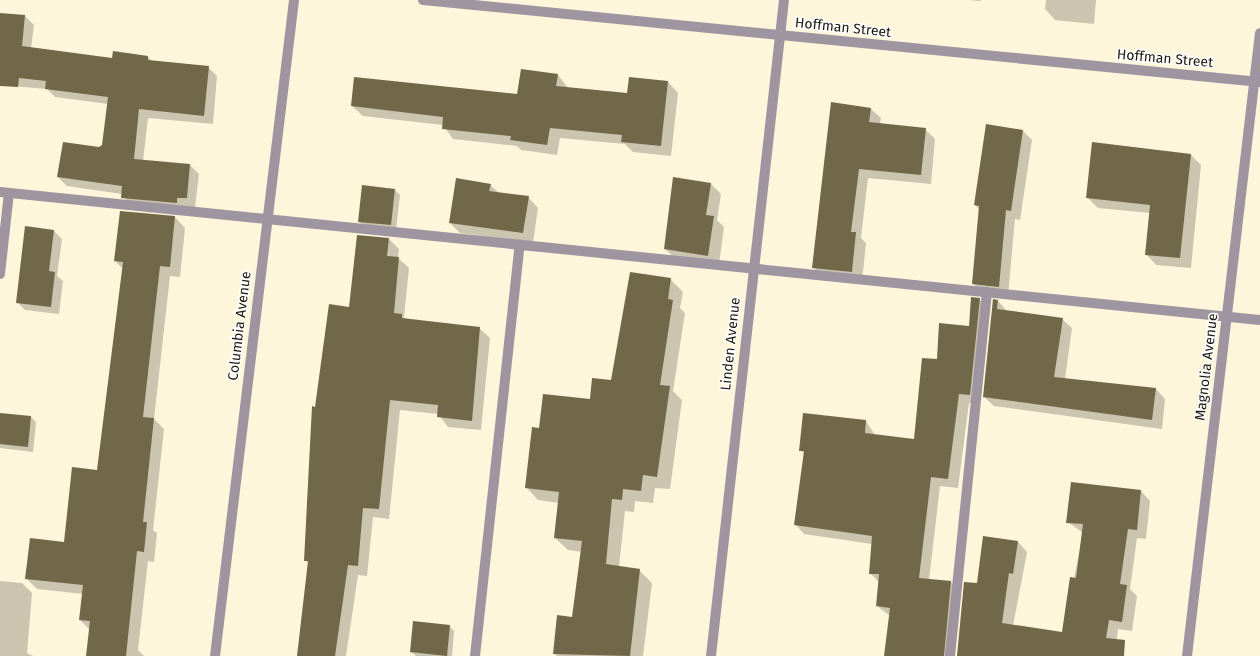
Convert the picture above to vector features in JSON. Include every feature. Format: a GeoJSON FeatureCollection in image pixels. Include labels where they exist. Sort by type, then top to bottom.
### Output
{"type":"FeatureCollection","features":[{"type":"Feature","properties":{"kind":"street","name":"Columbia Avenue"},"geometry":{"type":"LineString","coordinates":[[215,656],[294,0]]}},
{"type":"Feature","properties":{"kind":"street","name":"Hoffman Street"},"geometry":{"type":"LineString","coordinates":[[423,0],[1258,82]]}},
{"type":"Feature","properties":{"kind":"street","name":"Linden Avenue"},"geometry":{"type":"LineString","coordinates":[[711,656],[784,0]]}},
{"type":"Feature","properties":{"kind":"street","name":"Magnolia Avenue"},"geometry":{"type":"LineString","coordinates":[[1187,656],[1227,317],[1258,82],[1260,33]]}},
{"type":"Feature","properties":{"kind":"street"},"geometry":{"type":"LineString","coordinates":[[0,274],[5,192],[1260,320]]}},
{"type":"Feature","properties":{"kind":"street"},"geometry":{"type":"LineString","coordinates":[[475,656],[520,244]]}},
{"type":"Feature","properties":{"kind":"street"},"geometry":{"type":"LineString","coordinates":[[950,656],[987,292]]}},
{"type":"Feature","properties":{"kind":"building"},"geometry":{"type":"Polygon","coordinates":[[[0,13],[25,15],[22,46],[112,58],[113,51],[148,56],[148,60],[209,66],[204,116],[139,109],[134,159],[190,164],[187,198],[177,198],[177,203],[121,198],[122,186],[57,177],[63,142],[99,147],[102,145],[108,97],[45,89],[46,81],[19,78],[18,87],[0,86],[0,13]]]}},
{"type":"Feature","properties":{"kind":"building"},"geometry":{"type":"Polygon","coordinates":[[[521,69],[558,74],[556,86],[627,93],[629,77],[668,81],[661,146],[621,142],[622,135],[550,128],[547,145],[510,140],[511,136],[442,129],[443,117],[351,106],[354,77],[517,94],[521,69]]]}},
{"type":"Feature","properties":{"kind":"building"},"geometry":{"type":"Polygon","coordinates":[[[831,102],[871,108],[869,122],[926,128],[921,175],[859,169],[851,232],[856,232],[852,272],[812,268],[831,102]]]}},
{"type":"Feature","properties":{"kind":"building"},"geometry":{"type":"Polygon","coordinates":[[[986,124],[1023,130],[1011,211],[1006,210],[999,287],[972,284],[979,206],[974,205],[986,124]]]}},
{"type":"Feature","properties":{"kind":"building"},"geometry":{"type":"Polygon","coordinates":[[[1092,142],[1191,154],[1180,258],[1145,255],[1150,205],[1086,198],[1092,142]]]}},
{"type":"Feature","properties":{"kind":"building"},"geometry":{"type":"Polygon","coordinates":[[[673,177],[711,183],[706,215],[714,216],[708,256],[664,249],[673,177]]]}},
{"type":"Feature","properties":{"kind":"building"},"geometry":{"type":"Polygon","coordinates":[[[456,178],[491,184],[489,191],[529,196],[523,233],[449,223],[456,178]]]}},
{"type":"Feature","properties":{"kind":"building"},"geometry":{"type":"Polygon","coordinates":[[[362,185],[395,189],[391,225],[358,222],[362,185]]]}},
{"type":"Feature","properties":{"kind":"building"},"geometry":{"type":"Polygon","coordinates":[[[120,211],[175,216],[170,267],[160,266],[143,417],[154,418],[143,522],[147,522],[144,552],[137,551],[126,656],[86,656],[90,621],[79,620],[83,585],[25,579],[30,538],[64,542],[72,467],[97,470],[123,262],[114,261],[120,211]]]}},
{"type":"Feature","properties":{"kind":"building"},"geometry":{"type":"Polygon","coordinates":[[[25,226],[54,230],[49,271],[55,272],[51,307],[16,303],[25,226]]]}},
{"type":"Feature","properties":{"kind":"building"},"geometry":{"type":"Polygon","coordinates":[[[357,235],[389,238],[387,256],[399,257],[394,313],[402,314],[402,318],[480,327],[472,421],[437,417],[438,405],[390,400],[379,509],[363,508],[358,566],[348,565],[335,656],[297,656],[308,561],[304,561],[312,406],[315,407],[329,304],[349,307],[357,235]]]}},
{"type":"Feature","properties":{"kind":"building"},"geometry":{"type":"Polygon","coordinates":[[[630,272],[671,278],[668,299],[673,300],[660,385],[670,386],[657,477],[643,475],[641,491],[623,489],[622,500],[612,499],[606,564],[640,569],[630,656],[553,654],[557,615],[572,617],[582,541],[554,538],[559,492],[525,488],[532,427],[539,428],[543,394],[590,399],[592,378],[611,380],[630,272]]]}},
{"type":"Feature","properties":{"kind":"building"},"geometry":{"type":"Polygon","coordinates":[[[971,297],[980,298],[970,395],[959,394],[948,479],[931,477],[919,578],[951,581],[944,656],[884,656],[890,608],[876,606],[879,574],[869,574],[872,536],[794,525],[804,451],[799,451],[803,413],[866,420],[865,433],[914,439],[922,358],[937,359],[939,323],[969,326],[971,297]]]}},
{"type":"Feature","properties":{"kind":"building"},"geometry":{"type":"Polygon","coordinates":[[[993,299],[998,300],[997,309],[1063,318],[1054,377],[1156,388],[1152,420],[983,397],[993,299]]]}},
{"type":"Feature","properties":{"kind":"building"},"geometry":{"type":"Polygon","coordinates":[[[0,413],[31,416],[28,447],[0,444],[0,413]]]}},
{"type":"Feature","properties":{"kind":"building"},"geometry":{"type":"Polygon","coordinates":[[[1071,482],[1141,490],[1137,530],[1128,529],[1120,584],[1127,585],[1122,622],[1109,620],[1106,638],[1125,640],[1124,656],[957,656],[964,582],[977,583],[983,536],[1018,541],[1013,574],[1009,573],[1002,623],[1062,632],[1070,577],[1076,578],[1083,524],[1066,523],[1071,482]]]}},
{"type":"Feature","properties":{"kind":"building"},"geometry":{"type":"Polygon","coordinates":[[[413,621],[450,625],[447,656],[410,652],[413,621]]]}}]}
